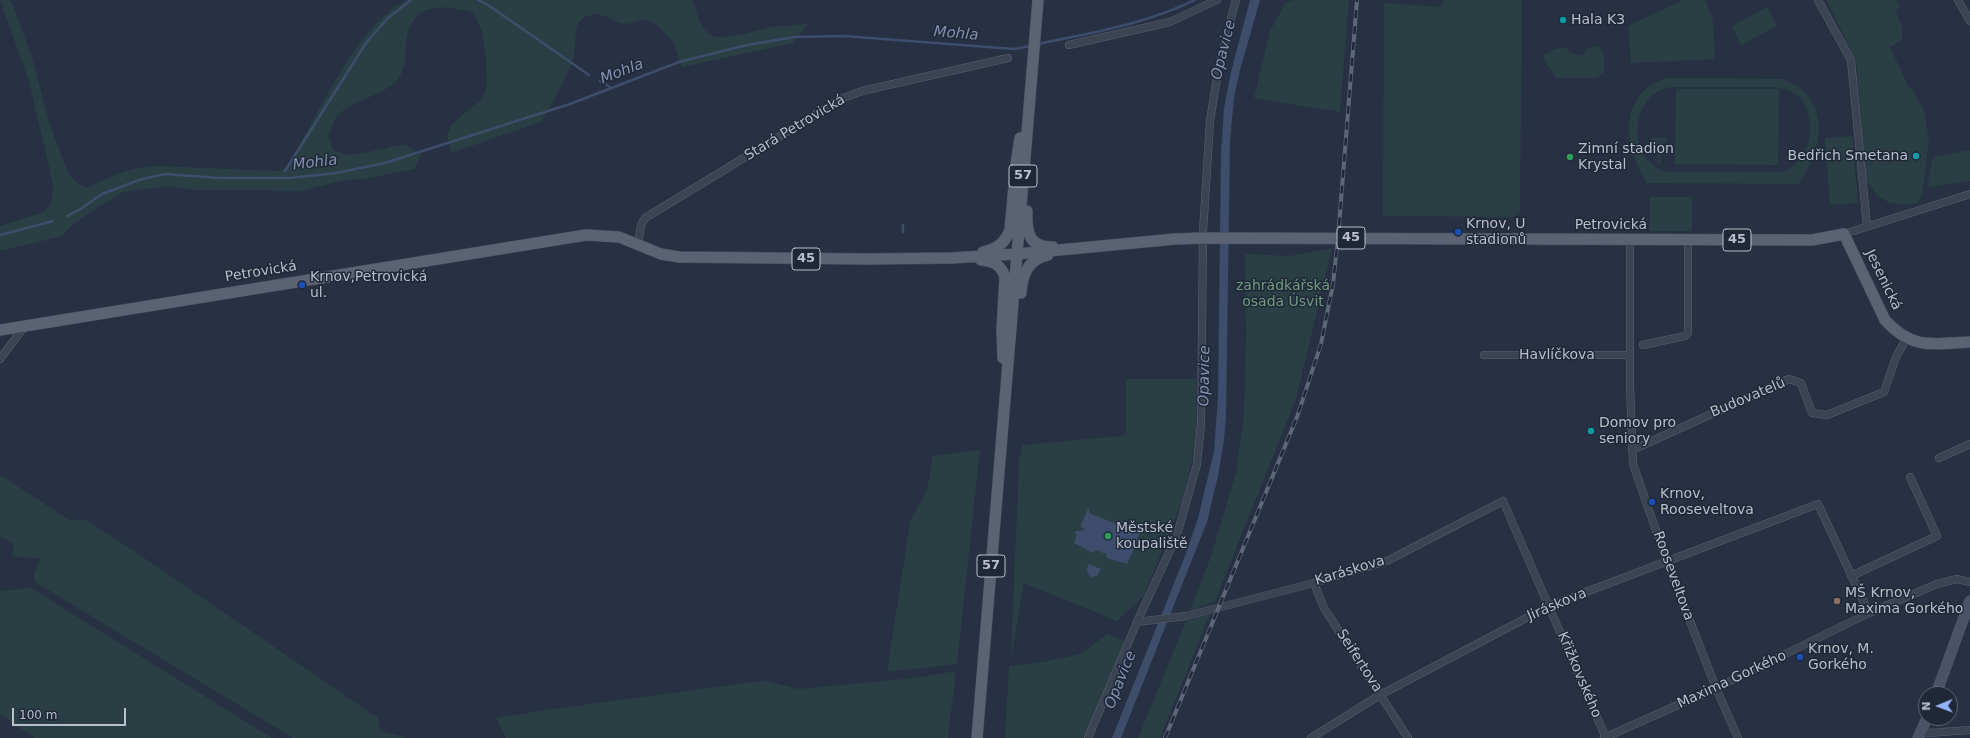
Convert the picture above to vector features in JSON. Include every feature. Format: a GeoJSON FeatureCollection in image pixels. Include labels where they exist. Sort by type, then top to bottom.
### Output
{"type":"FeatureCollection","features":[{"type":"Feature","properties":{"kind":"main road","name":"57"},"geometry":{"type":"LineString","coordinates":[[977,738],[1038,0]]}},
{"type":"Feature","properties":{"kind":"main road"},"geometry":{"type":"LineString","coordinates":[[1030,98],[1031,159],[1027,220],[1028,233],[1033,241],[1043,246],[1082,248]]}},
{"type":"Feature","properties":{"kind":"main road"},"geometry":{"type":"LineString","coordinates":[[951,258],[992,250],[1002,244],[1008,235],[1017,155],[1030,98]]}},
{"type":"Feature","properties":{"kind":"main road","name":"Petrovická"},"geometry":{"type":"LineString","coordinates":[[1205,238],[1812,240],[1844,234]]}},
{"type":"Feature","properties":{"kind":"main road","name":"Jesenická"},"geometry":{"type":"LineString","coordinates":[[1844,234],[1884,320],[1895,332],[1906,339],[1928,344],[1970,342]]}},
{"type":"Feature","properties":{"kind":"main road","name":"Petrovická"},"geometry":{"type":"LineString","coordinates":[[0,330],[586,235],[619,237],[638,244]]}},
{"type":"Feature","properties":{"kind":"main road","name":"45"},"geometry":{"type":"LineString","coordinates":[[638,244],[661,254],[679,257],[866,259],[951,258],[1017,254],[1205,238]]}},
{"type":"Feature","properties":{"kind":"main road"},"geometry":{"type":"LineString","coordinates":[[1005,394],[1018,326],[1022,278],[1026,270],[1039,258],[1082,248]]}},
{"type":"Feature","properties":{"kind":"main road"},"geometry":{"type":"LineString","coordinates":[[951,258],[990,261],[1000,266],[1004,273],[1006,286],[1002,337],[1005,394]]}},
{"type":"Feature","properties":{"kind":"main road"},"geometry":{"type":"LineString","coordinates":[[1939,686],[1970,601]]}},
{"type":"Feature","properties":{"kind":"street"},"geometry":{"type":"LineString","coordinates":[[1069,45],[1170,22],[1217,0]]}},
{"type":"Feature","properties":{"kind":"street"},"geometry":{"type":"LineString","coordinates":[[1088,738],[1137,622],[1177,534],[1197,464],[1201,424],[1205,182],[1210,121],[1219,65],[1236,0]]}},
{"type":"Feature","properties":{"kind":"street"},"geometry":{"type":"LineString","coordinates":[[1818,0],[1851,60],[1867,226]]}},
{"type":"Feature","properties":{"kind":"street"},"geometry":{"type":"LineString","coordinates":[[1958,0],[1970,21]]}},
{"type":"Feature","properties":{"kind":"street","name":"Stará Petrovická"},"geometry":{"type":"LineString","coordinates":[[638,244],[641,224],[645,218],[841,99],[862,91],[1008,58]]}},
{"type":"Feature","properties":{"kind":"street","name":"Petrovická"},"geometry":{"type":"LineString","coordinates":[[1844,234],[1970,194]]}},
{"type":"Feature","properties":{"kind":"street","name":"Rooseveltova"},"geometry":{"type":"LineString","coordinates":[[1630,240],[1630,355],[1633,464],[1667,562],[1716,688],[1738,738]]}},
{"type":"Feature","properties":{"kind":"street"},"geometry":{"type":"LineString","coordinates":[[1643,345],[1687,334],[1688,240]]}},
{"type":"Feature","properties":{"kind":"street"},"geometry":{"type":"LineString","coordinates":[[0,359],[24,326]]}},
{"type":"Feature","properties":{"kind":"street","name":"Budovatelů"},"geometry":{"type":"LineString","coordinates":[[1632,450],[1789,379],[1801,383],[1812,413],[1827,415],[1884,392],[1896,357],[1906,339]]}},
{"type":"Feature","properties":{"kind":"street","name":"Havlíčkova"},"geometry":{"type":"LineString","coordinates":[[1484,355],[1630,355]]}},
{"type":"Feature","properties":{"kind":"street"},"geometry":{"type":"LineString","coordinates":[[1939,458],[1970,444]]}},
{"type":"Feature","properties":{"kind":"street"},"geometry":{"type":"LineString","coordinates":[[1869,614],[1851,576],[1937,536],[1910,477]]}},
{"type":"Feature","properties":{"kind":"street","name":"Karáskova"},"geometry":{"type":"LineString","coordinates":[[1137,622],[1186,616],[1314,582],[1387,560],[1504,501]]}},
{"type":"Feature","properties":{"kind":"street","name":"Křižkovského"},"geometry":{"type":"LineString","coordinates":[[1504,501],[1605,738]]}},
{"type":"Feature","properties":{"kind":"street","name":"Jiráskova"},"geometry":{"type":"LineString","coordinates":[[1311,738],[1380,695],[1549,606],[1818,504],[1851,576]]}},
{"type":"Feature","properties":{"kind":"street","name":"Maxima Gorkého"},"geometry":{"type":"LineString","coordinates":[[1605,738],[1716,688],[1869,614],[1937,584],[1957,579],[1970,582]]}},
{"type":"Feature","properties":{"kind":"street","name":"Seifertova"},"geometry":{"type":"LineString","coordinates":[[1314,582],[1324,608],[1408,738]]}},
{"type":"Feature","properties":{"kind":"street"},"geometry":{"type":"LineString","coordinates":[[1920,735],[1970,730]]}},
{"type":"Feature","properties":{"kind":"green space"},"geometry":{"type":"Polygon","coordinates":[[[0,0],[8,0],[12,3],[31,54],[50,125],[68,173],[76,182],[86,188],[122,172],[137,168],[158,166],[280,171],[288,165],[325,98],[354,52],[370,31],[387,13],[406,0],[693,0],[700,22],[705,30],[714,36],[721,37],[729,37],[771,27],[808,24],[793,43],[682,67],[673,42],[661,28],[646,19],[625,24],[600,15],[588,16],[583,18],[577,26],[575,51],[570,69],[541,122],[451,153],[447,135],[452,124],[483,98],[487,85],[486,57],[482,32],[474,13],[451,8],[430,9],[421,13],[414,19],[409,29],[406,42],[404,67],[397,80],[384,90],[351,105],[344,110],[337,116],[328,136],[333,150],[347,155],[369,152],[404,144],[421,155],[414,169],[364,179],[345,180],[302,191],[195,190],[169,186],[123,192],[82,218],[68,229],[63,236],[0,251],[0,226],[44,212],[52,203],[53,184],[29,81],[0,0]]]}},
{"type":"Feature","properties":{"kind":"green space"},"geometry":{"type":"Polygon","coordinates":[[[1294,0],[1349,0],[1340,112],[1254,98],[1270,31],[1286,2],[1294,0]]]}},
{"type":"Feature","properties":{"kind":"green space"},"geometry":{"type":"Polygon","coordinates":[[[1443,0],[1522,0],[1520,211],[1514,217],[1383,216],[1384,3],[1442,7],[1443,0]]]}},
{"type":"Feature","properties":{"kind":"green space"},"geometry":{"type":"Polygon","coordinates":[[[1683,0],[1705,0],[1713,20],[1715,59],[1631,63],[1628,26],[1683,0]]]}},
{"type":"Feature","properties":{"kind":"green space"},"geometry":{"type":"Polygon","coordinates":[[[1826,0],[1897,0],[1900,8],[1895,10],[1902,27],[1903,39],[1890,47],[1909,88],[1911,87],[1924,110],[1929,140],[1922,195],[1918,203],[1900,204],[1886,201],[1875,192],[1866,177],[1856,60],[1826,0]]]}},
{"type":"Feature","properties":{"kind":"green space"},"geometry":{"type":"Polygon","coordinates":[[[1767,7],[1777,26],[1741,45],[1732,26],[1767,7]]]}},
{"type":"Feature","properties":{"kind":"green space"},"geometry":{"type":"Polygon","coordinates":[[[1597,46],[1602,50],[1604,57],[1604,72],[1597,78],[1556,78],[1545,62],[1544,55],[1555,49],[1566,47],[1571,53],[1582,56],[1587,49],[1597,46]]]}},
{"type":"Feature","properties":{"kind":"green space"},"geometry":{"type":"Polygon","coordinates":[[[1670,78],[1782,79],[1794,84],[1810,99],[1818,119],[1819,130],[1813,158],[1799,184],[1646,183],[1632,151],[1629,135],[1629,123],[1635,103],[1641,94],[1659,81],[1670,78]],[[1671,87],[1657,92],[1646,102],[1640,115],[1638,130],[1639,144],[1645,157],[1656,167],[1670,172],[1782,172],[1795,165],[1804,154],[1809,140],[1810,125],[1808,111],[1801,99],[1790,91],[1775,87],[1671,87]]]}},
{"type":"Feature","properties":{"kind":"green space"},"geometry":{"type":"Polygon","coordinates":[[[1676,89],[1779,89],[1778,165],[1675,164],[1676,89]]]}},
{"type":"Feature","properties":{"kind":"green space"},"geometry":{"type":"Polygon","coordinates":[[[1852,136],[1858,203],[1830,205],[1825,138],[1852,136]]]}},
{"type":"Feature","properties":{"kind":"green space"},"geometry":{"type":"Polygon","coordinates":[[[1651,138],[1667,138],[1660,158],[1661,163],[1657,163],[1658,158],[1651,138]]]}},
{"type":"Feature","properties":{"kind":"green space"},"geometry":{"type":"Polygon","coordinates":[[[1970,150],[1970,181],[1927,187],[1934,157],[1970,150]]]}},
{"type":"Feature","properties":{"kind":"green space"},"geometry":{"type":"Polygon","coordinates":[[[1650,197],[1692,197],[1692,231],[1650,231],[1650,197]]]}},
{"type":"Feature","properties":{"kind":"green space","name":"zahrádkářská osada Úsvit"},"geometry":{"type":"Polygon","coordinates":[[[1332,248],[1296,399],[1215,601],[1190,611],[1211,556],[1236,473],[1244,415],[1246,334],[1245,254],[1289,256],[1332,248]]]}},
{"type":"Feature","properties":{"kind":"green space","name":"Městské koupaliště"},"geometry":{"type":"Polygon","coordinates":[[[1126,379],[1196,379],[1197,440],[1183,498],[1144,596],[1117,621],[1024,583],[1011,659],[1019,460],[1022,445],[1121,436],[1126,432],[1126,379]]]}},
{"type":"Feature","properties":{"kind":"green space"},"geometry":{"type":"Polygon","coordinates":[[[980,450],[957,664],[887,672],[910,522],[927,489],[933,456],[980,450]]]}},
{"type":"Feature","properties":{"kind":"green space"},"geometry":{"type":"Polygon","coordinates":[[[0,475],[71,521],[84,519],[134,551],[378,718],[381,731],[407,738],[293,738],[35,582],[34,574],[40,559],[12,556],[14,544],[0,536],[0,475]]]}},
{"type":"Feature","properties":{"kind":"green space"},"geometry":{"type":"Polygon","coordinates":[[[31,588],[272,738],[35,738],[0,714],[0,591],[31,588]]]}},
{"type":"Feature","properties":{"kind":"green space"},"geometry":{"type":"Polygon","coordinates":[[[1210,614],[1160,738],[1138,738],[1186,621],[1210,614]]]}},
{"type":"Feature","properties":{"kind":"green space"},"geometry":{"type":"Polygon","coordinates":[[[1108,634],[1125,642],[1086,738],[1005,738],[1009,666],[1044,662],[1080,654],[1108,634]]]}},
{"type":"Feature","properties":{"kind":"green space"},"geometry":{"type":"Polygon","coordinates":[[[956,671],[948,738],[506,738],[496,718],[753,682],[766,681],[798,689],[915,678],[956,671]]]}},
{"type":"Feature","properties":{"kind":"water"},"geometry":{"type":"Polygon","coordinates":[[[1250,0],[1260,0],[1234,97],[1230,142],[1226,416],[1218,476],[1207,522],[1121,738],[1112,738],[1185,556],[1198,518],[1214,452],[1218,397],[1221,153],[1224,108],[1231,72],[1250,0]]]}},
{"type":"Feature","properties":{"kind":"water","name":"Městské koupaliště"},"geometry":{"type":"Polygon","coordinates":[[[1088,509],[1089,513],[1137,532],[1139,529],[1141,530],[1132,553],[1134,554],[1131,555],[1127,564],[1107,558],[1106,554],[1096,550],[1093,553],[1074,543],[1077,534],[1075,533],[1076,531],[1083,531],[1084,528],[1080,527],[1088,509]]]}},
{"type":"Feature","properties":{"kind":"water","name":"Městské koupaliště"},"geometry":{"type":"Polygon","coordinates":[[[1089,564],[1101,569],[1097,576],[1091,577],[1088,574],[1087,568],[1089,564]]]}},
{"type":"Feature","properties":{"kind":"waterway"},"geometry":{"type":"LineString","coordinates":[[285,171],[366,43],[388,18],[411,0]]}},
{"type":"Feature","properties":{"kind":"waterway"},"geometry":{"type":"LineString","coordinates":[[478,0],[488,5],[589,75]]}},
{"type":"Feature","properties":{"kind":"waterway","name":"Mohla"},"geometry":{"type":"LineString","coordinates":[[1038,44],[1138,22],[1195,0]]}},
{"type":"Feature","properties":{"kind":"waterway","name":"Mohla"},"geometry":{"type":"LineString","coordinates":[[67,216],[79,210],[102,194],[142,179],[166,174],[219,178],[291,178],[336,173],[385,163],[570,104],[679,62],[747,45],[795,37],[844,36],[1014,49],[1031,46]]}},
{"type":"Feature","properties":{"kind":"waterway"},"geometry":{"type":"LineString","coordinates":[[600,81],[610,87]]}},
{"type":"Feature","properties":{"kind":"waterway","name":"Mohla"},"geometry":{"type":"LineString","coordinates":[[0,235],[53,221]]}},
{"type":"Feature","properties":{"kind":"waterway"},"geometry":{"type":"LineString","coordinates":[[903,225],[903,232]]}},
{"type":"Feature","properties":{"kind":"railway"},"geometry":{"type":"LineString","coordinates":[[1165,738],[1297,417],[1321,344],[1333,284],[1338,238],[1357,0]]}},
{"type":"Feature","properties":{"kind":"place","name":"Hala K3"},"geometry":{"type":"Point","coordinates":[1563,20]}},
{"type":"Feature","properties":{"kind":"place","name":"Bedřich Smetana"},"geometry":{"type":"Point","coordinates":[1916,156]}},
{"type":"Feature","properties":{"kind":"place","name":"Zimní stadion Krystal"},"geometry":{"type":"Point","coordinates":[1570,157]}},
{"type":"Feature","properties":{"kind":"place","name":"Krnov, U stadionů"},"geometry":{"type":"Point","coordinates":[1458,232]}},
{"type":"Feature","properties":{"kind":"place","name":"Krnov,Petrovická ul."},"geometry":{"type":"Point","coordinates":[302,285]}},
{"type":"Feature","properties":{"kind":"place","name":"Domov pro seniory"},"geometry":{"type":"Point","coordinates":[1591,431]}},
{"type":"Feature","properties":{"kind":"place","name":"Krnov, Rooseveltova"},"geometry":{"type":"Point","coordinates":[1652,502]}},
{"type":"Feature","properties":{"kind":"place","name":"Městské koupaliště"},"geometry":{"type":"Point","coordinates":[1108,536]}},
{"type":"Feature","properties":{"kind":"place","name":"MŠ Krnov, Maxima Gorkého"},"geometry":{"type":"Point","coordinates":[1837,601]}},
{"type":"Feature","properties":{"kind":"place","name":"Krnov, M. Gorkého"},"geometry":{"type":"Point","coordinates":[1800,657]}},
{"type":"Feature","properties":{"kind":"water label","name":"Opavice"},"geometry":{"type":"Point","coordinates":[1224,50]}},
{"type":"Feature","properties":{"kind":"water label","name":"Opavice"},"geometry":{"type":"Point","coordinates":[1205,376]}},
{"type":"Feature","properties":{"kind":"water label","name":"Opavice"},"geometry":{"type":"Point","coordinates":[1121,680]}}]}
